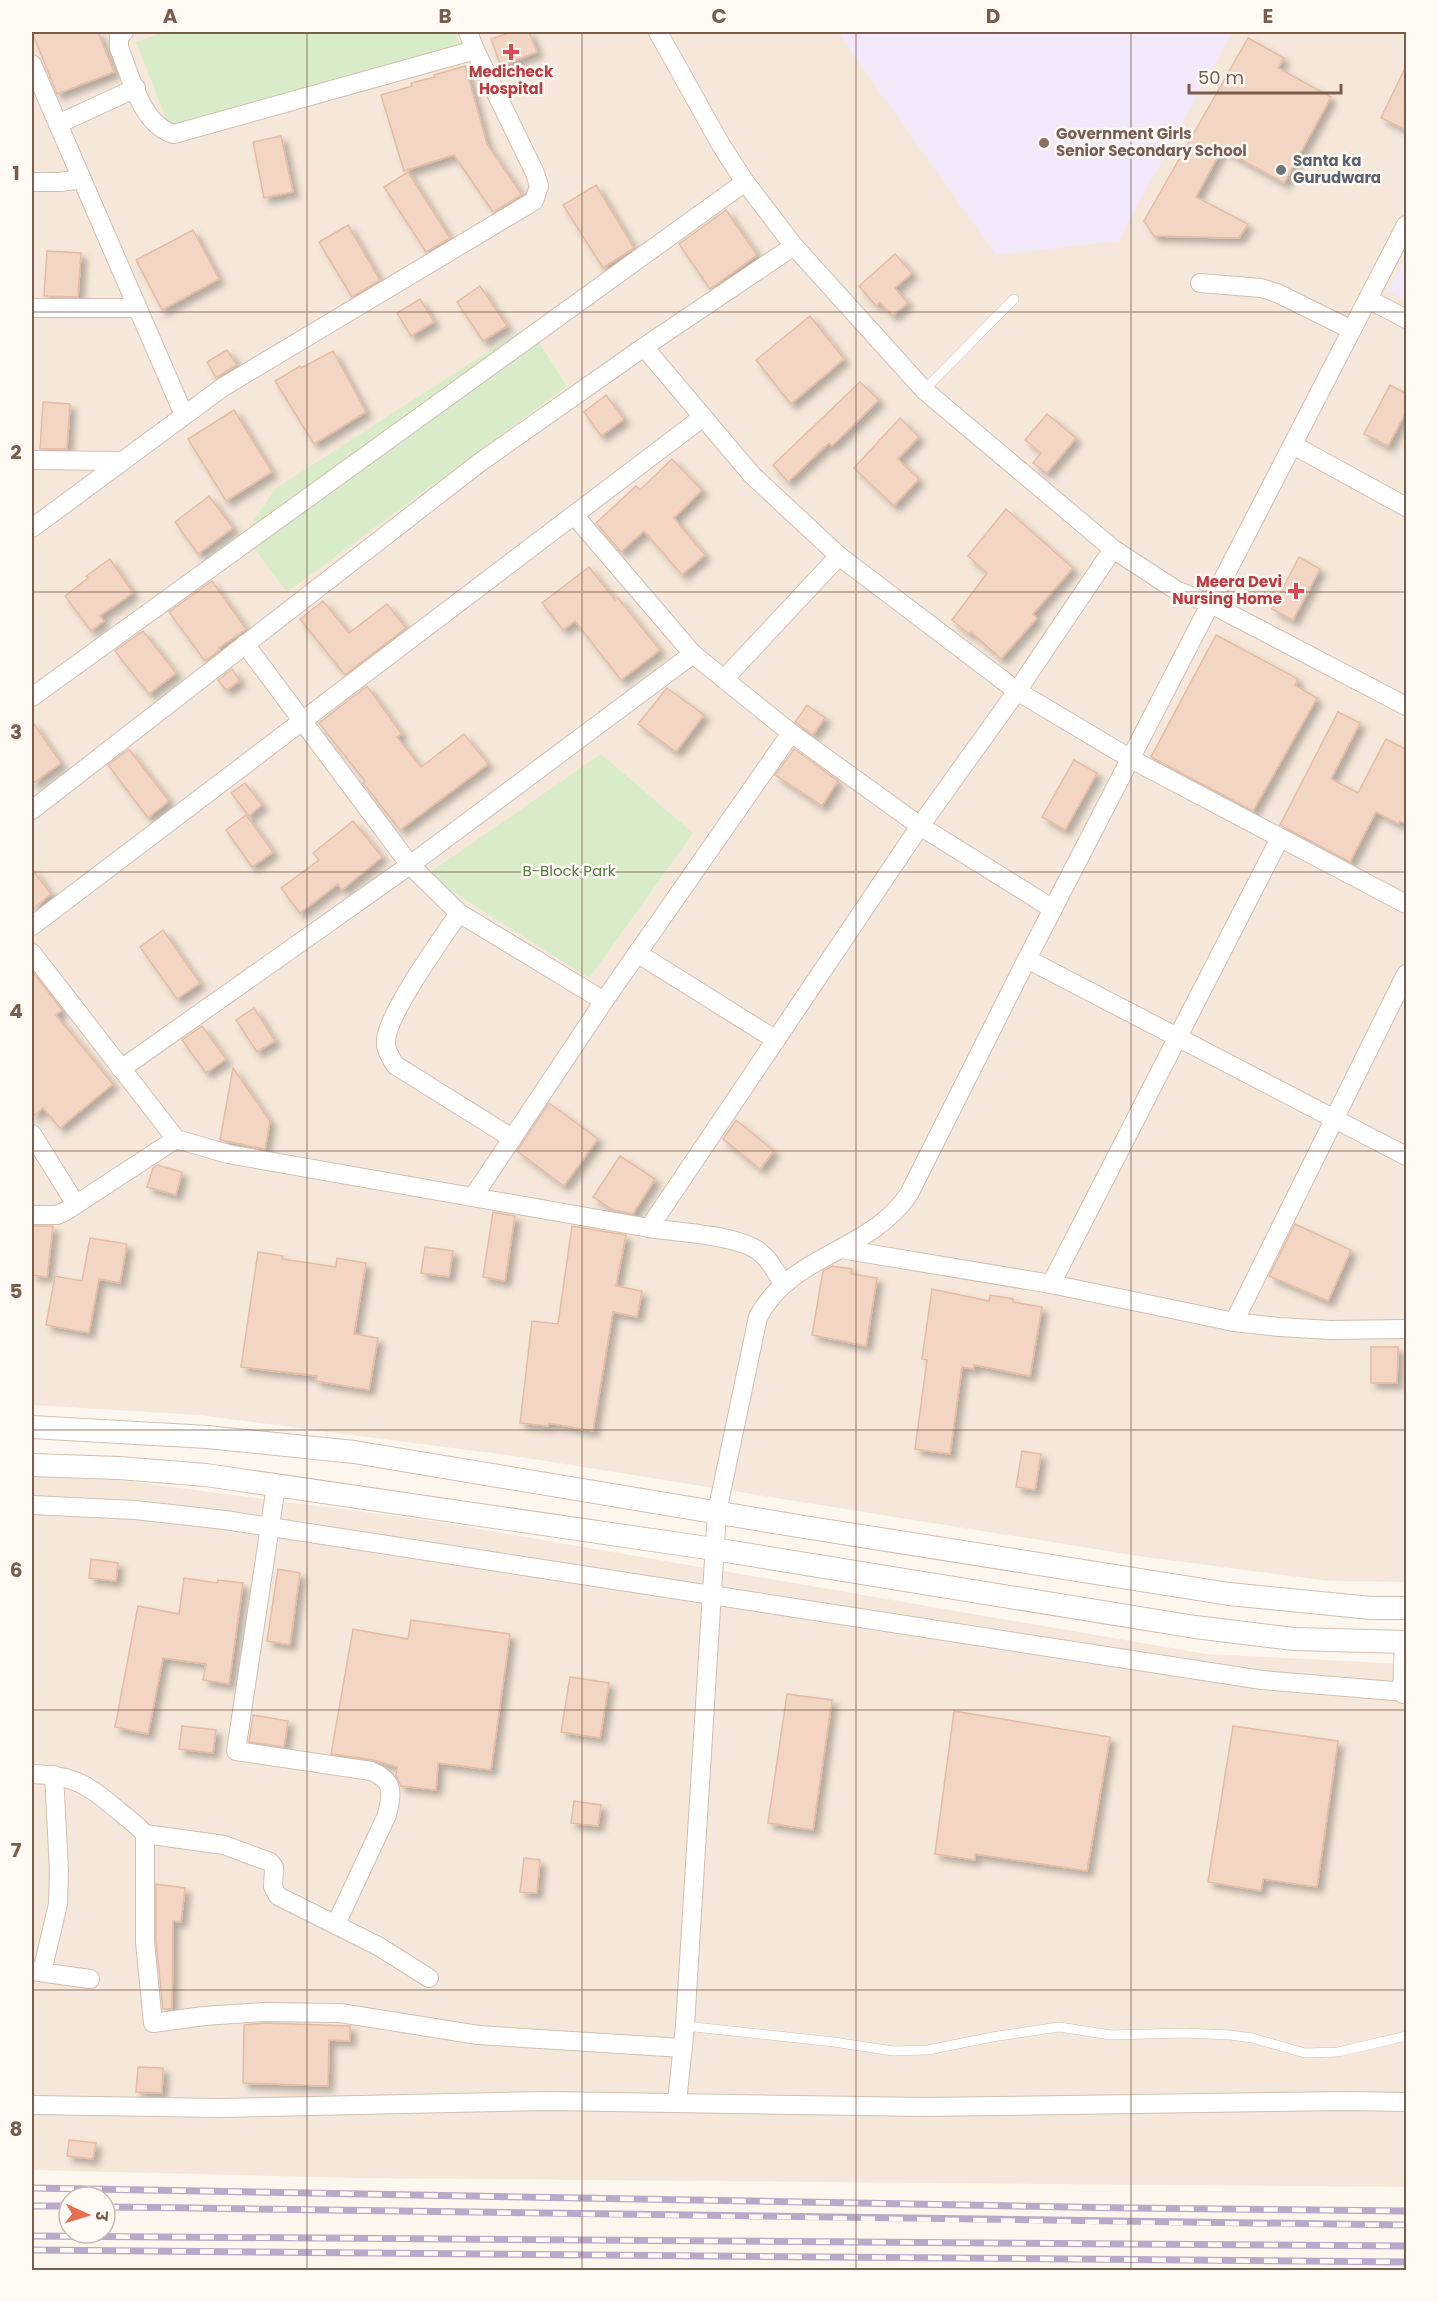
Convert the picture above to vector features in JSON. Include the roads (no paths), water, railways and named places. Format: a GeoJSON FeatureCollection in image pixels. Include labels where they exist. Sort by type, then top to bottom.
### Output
{"type":"FeatureCollection","features":[{"type":"Feature","properties":{"kind":"street"},"geometry":{"type":"LineString","coordinates":[[124,32],[119,37],[119,48],[146,113],[155,125],[174,134],[475,50]]}},
{"type":"Feature","properties":{"kind":"street"},"geometry":{"type":"LineString","coordinates":[[32,528],[224,387],[534,201],[539,186],[535,173],[468,32]]}},
{"type":"Feature","properties":{"kind":"street"},"geometry":{"type":"LineString","coordinates":[[658,32],[745,182],[794,246],[924,390],[1113,549],[1176,590],[1211,604],[1407,706]]}},
{"type":"Feature","properties":{"kind":"street"},"geometry":{"type":"LineString","coordinates":[[32,64],[184,415]]}},
{"type":"Feature","properties":{"kind":"street"},"geometry":{"type":"LineString","coordinates":[[58,124],[136,88]]}},
{"type":"Feature","properties":{"kind":"street"},"geometry":{"type":"LineString","coordinates":[[32,182],[81,179]]}},
{"type":"Feature","properties":{"kind":"street"},"geometry":{"type":"LineString","coordinates":[[32,697],[745,182]]}},
{"type":"Feature","properties":{"kind":"street"},"geometry":{"type":"LineString","coordinates":[[677,2102],[685,2026],[717,1512],[758,1317],[766,1300],[783,1283],[879,1227],[897,1212],[909,1194],[1027,959],[1407,225]]}},
{"type":"Feature","properties":{"kind":"street"},"geometry":{"type":"LineString","coordinates":[[32,810],[479,463],[644,347],[794,246]]}},
{"type":"Feature","properties":{"kind":"street"},"geometry":{"type":"LineString","coordinates":[[1200,283],[1261,288],[1352,330]]}},
{"type":"Feature","properties":{"kind":"street"},"geometry":{"type":"LineString","coordinates":[[1368,299],[1407,319]]}},
{"type":"Feature","properties":{"kind":"street"},"geometry":{"type":"LineString","coordinates":[[32,308],[138,308]]}},
{"type":"Feature","properties":{"kind":"street"},"geometry":{"type":"LineString","coordinates":[[644,347],[752,474],[839,556],[1017,691],[1131,759],[1407,904]]}},
{"type":"Feature","properties":{"kind":"street"},"geometry":{"type":"LineString","coordinates":[[32,926],[703,417]]}},
{"type":"Feature","properties":{"kind":"street"},"geometry":{"type":"LineString","coordinates":[[1293,445],[1407,507]]}},
{"type":"Feature","properties":{"kind":"street"},"geometry":{"type":"LineString","coordinates":[[32,460],[121,461]]}},
{"type":"Feature","properties":{"kind":"street"},"geometry":{"type":"LineString","coordinates":[[574,515],[693,654],[791,732],[920,826],[1053,909]]}},
{"type":"Feature","properties":{"kind":"street"},"geometry":{"type":"LineString","coordinates":[[649,1228],[920,826],[1017,691],[1113,549]]}},
{"type":"Feature","properties":{"kind":"street"},"geometry":{"type":"LineString","coordinates":[[724,679],[839,556]]}},
{"type":"Feature","properties":{"kind":"street"},"geometry":{"type":"LineString","coordinates":[[245,644],[410,865],[459,913],[604,1001]]}},
{"type":"Feature","properties":{"kind":"street"},"geometry":{"type":"LineString","coordinates":[[121,1069],[410,865],[693,654]]}},
{"type":"Feature","properties":{"kind":"street"},"geometry":{"type":"LineString","coordinates":[[473,1197],[604,1001],[791,732]]}},
{"type":"Feature","properties":{"kind":"street"},"geometry":{"type":"LineString","coordinates":[[1051,1284],[1280,838]]}},
{"type":"Feature","properties":{"kind":"street"},"geometry":{"type":"LineString","coordinates":[[459,913],[396,1010],[386,1038],[387,1052],[395,1065],[512,1138]]}},
{"type":"Feature","properties":{"kind":"street"},"geometry":{"type":"LineString","coordinates":[[32,953],[176,1139],[228,1154],[649,1228],[714,1236],[747,1245],[761,1252],[783,1283]]}},
{"type":"Feature","properties":{"kind":"street"},"geometry":{"type":"LineString","coordinates":[[637,953],[776,1040]]}},
{"type":"Feature","properties":{"kind":"street"},"geometry":{"type":"LineString","coordinates":[[1027,959],[1407,1156]]}},
{"type":"Feature","properties":{"kind":"street"},"geometry":{"type":"LineString","coordinates":[[1234,1322],[1407,974]]}},
{"type":"Feature","properties":{"kind":"street"},"geometry":{"type":"LineString","coordinates":[[32,1134],[75,1203]]}},
{"type":"Feature","properties":{"kind":"street"},"geometry":{"type":"LineString","coordinates":[[32,1215],[57,1215],[176,1139]]}},
{"type":"Feature","properties":{"kind":"street"},"geometry":{"type":"LineString","coordinates":[[841,1249],[1051,1284],[1234,1322],[1331,1330],[1407,1329]]}},
{"type":"Feature","properties":{"kind":"street"},"geometry":{"type":"LineString","coordinates":[[32,1427],[207,1437],[354,1452],[1229,1594],[1371,1608],[1407,1608]]}},
{"type":"Feature","properties":{"kind":"street"},"geometry":{"type":"LineString","coordinates":[[32,1465],[162,1472],[276,1486],[714,1549],[1195,1627],[1294,1639],[1406,1642],[1405,1692],[1262,1680],[1022,1645],[271,1527],[135,1510],[32,1505]]}},
{"type":"Feature","properties":{"kind":"street"},"geometry":{"type":"LineString","coordinates":[[276,1486],[236,1751],[371,1771],[385,1778],[390,1786],[392,1796],[387,1815],[336,1924]]}},
{"type":"Feature","properties":{"kind":"street"},"geometry":{"type":"LineString","coordinates":[[32,1774],[77,1781],[98,1792],[145,1834],[224,1845],[270,1862],[274,1867],[273,1887],[278,1896],[378,1946],[429,1978]]}},
{"type":"Feature","properties":{"kind":"street"},"geometry":{"type":"LineString","coordinates":[[54,1776],[60,1871],[58,1904],[50,1945],[37,1972],[90,1979]]}},
{"type":"Feature","properties":{"kind":"street"},"geometry":{"type":"LineString","coordinates":[[145,1834],[145,1942],[153,2023],[204,2016],[264,2012],[340,2013],[478,2035],[683,2048]]}},
{"type":"Feature","properties":{"kind":"street"},"geometry":{"type":"LineString","coordinates":[[32,2105],[220,2108],[549,2101],[924,2107],[1407,2102]]}},
{"type":"Feature","properties":{"kind":"lane"},"geometry":{"type":"LineString","coordinates":[[924,390],[1014,299]]}},
{"type":"Feature","properties":{"kind":"lane"},"geometry":{"type":"LineString","coordinates":[[685,2026],[834,2042],[893,2051],[928,2050],[1059,2027],[1111,2035],[1185,2033],[1230,2035],[1252,2038],[1305,2053],[1338,2052],[1407,2036]]}},
{"type":"Feature","properties":{"kind":"railway"},"geometry":{"type":"LineString","coordinates":[[32,2188],[1406,2211]]}},
{"type":"Feature","properties":{"kind":"railway"},"geometry":{"type":"LineString","coordinates":[[32,2206],[57,2206]]}},
{"type":"Feature","properties":{"kind":"railway"},"geometry":{"type":"LineString","coordinates":[[117,2207],[1406,2225]]}},
{"type":"Feature","properties":{"kind":"railway"},"geometry":{"type":"LineString","coordinates":[[32,2236],[1406,2246]]}},
{"type":"Feature","properties":{"kind":"railway"},"geometry":{"type":"LineString","coordinates":[[32,2250],[1406,2262]]}},
{"type":"Feature","properties":{"kind":"place","name":"Medicheck Hospital"},"geometry":{"type":"Point","coordinates":[511,52]}},
{"type":"Feature","properties":{"kind":"place","name":"Government Girls Senior Secondary School"},"geometry":{"type":"Point","coordinates":[1044,143]}},
{"type":"Feature","properties":{"kind":"place","name":"Santa ka Gurudwara"},"geometry":{"type":"Point","coordinates":[1281,170]}},
{"type":"Feature","properties":{"kind":"place","name":"Meera Devi Nursing Home"},"geometry":{"type":"Point","coordinates":[1296,591]}},
{"type":"Feature","properties":{"kind":"park label","name":"B-Block Park"},"geometry":{"type":"Point","coordinates":[569,871]}}]}
